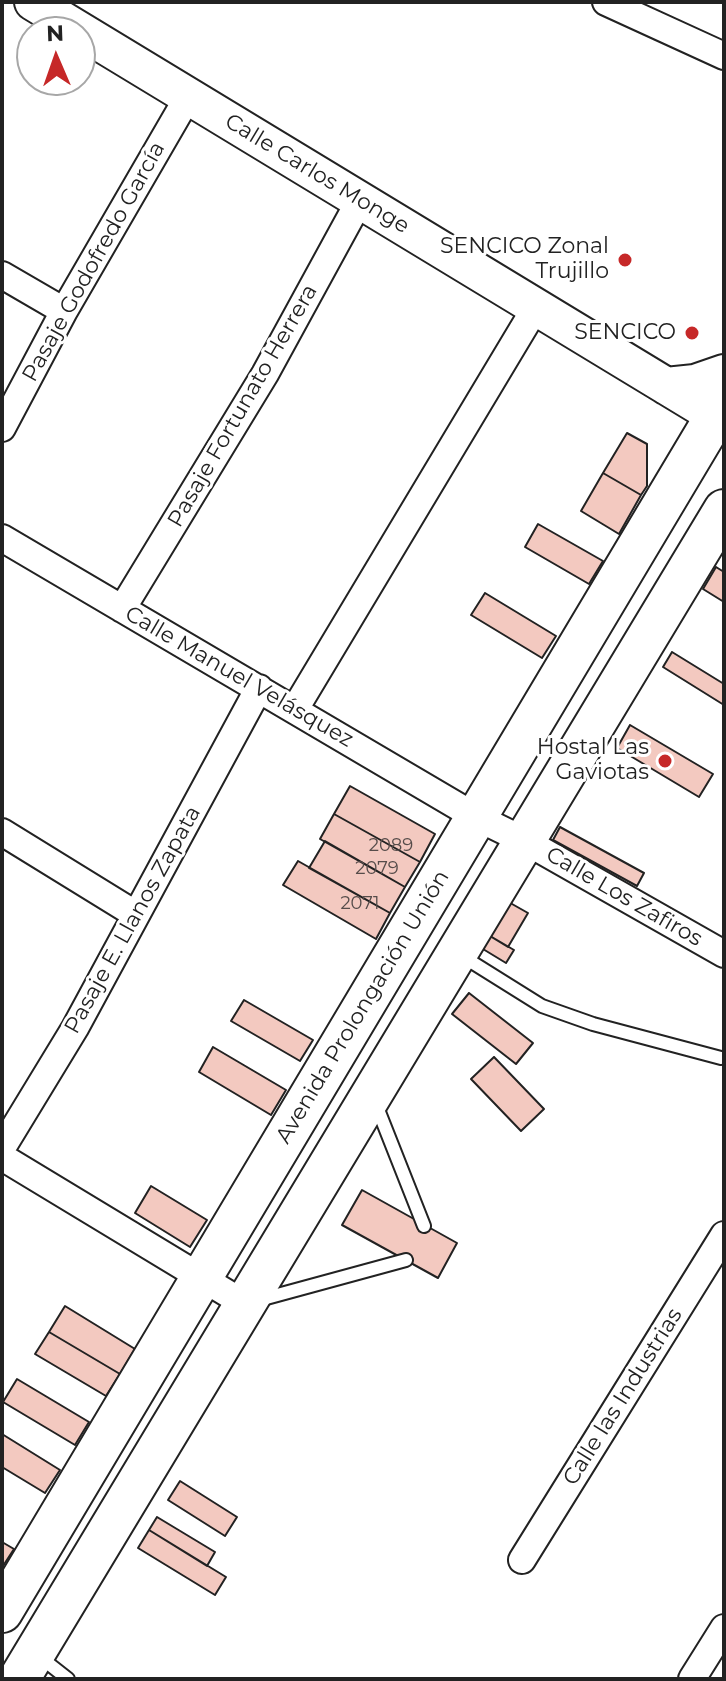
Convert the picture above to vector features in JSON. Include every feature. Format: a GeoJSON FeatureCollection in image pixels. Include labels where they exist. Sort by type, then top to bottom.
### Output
{"type":"FeatureCollection","features":[{"type":"Feature","properties":{"kind":"main road","name":"Avenida Prolongación Unión"},"geometry":{"type":"LineString","coordinates":[[2,1612],[721,413]]}},
{"type":"Feature","properties":{"kind":"main road"},"geometry":{"type":"LineString","coordinates":[[27,1666],[724,510]]}},
{"type":"Feature","properties":{"kind":"street"},"geometry":{"type":"LineString","coordinates":[[606,2],[724,56]]}},
{"type":"Feature","properties":{"kind":"street","name":"Calle Carlos Monge"},"geometry":{"type":"LineString","coordinates":[[37,3],[666,386],[721,413]]}},
{"type":"Feature","properties":{"kind":"street","name":"Pasaje Godofredo García"},"geometry":{"type":"LineString","coordinates":[[2,428],[64,311],[188,97]]}},
{"type":"Feature","properties":{"kind":"street","name":"Pasaje Fortunato Herrera"},"geometry":{"type":"LineString","coordinates":[[122,609],[265,374],[360,200]]}},
{"type":"Feature","properties":{"kind":"street"},"geometry":{"type":"LineString","coordinates":[[2,275],[64,311]]}},
{"type":"Feature","properties":{"kind":"street"},"geometry":{"type":"LineString","coordinates":[[295,709],[536,307]]}},
{"type":"Feature","properties":{"kind":"street"},"geometry":{"type":"LineString","coordinates":[[666,386],[695,383],[724,373]]}},
{"type":"Feature","properties":{"kind":"street","name":"Calle Manuel Velásquez"},"geometry":{"type":"LineString","coordinates":[[2,538],[476,817],[525,841]]}},
{"type":"Feature","properties":{"kind":"street","name":"Pasaje E. Llanos Zapata"},"geometry":{"type":"LineString","coordinates":[[2,1148],[75,1028],[259,688]]}},
{"type":"Feature","properties":{"kind":"street"},"geometry":{"type":"LineString","coordinates":[[2,832],[135,914]]}},
{"type":"Feature","properties":{"kind":"street","name":"Calle Los Zafiros"},"geometry":{"type":"LineString","coordinates":[[525,841],[724,954]]}},
{"type":"Feature","properties":{"kind":"street"},"geometry":{"type":"LineString","coordinates":[[2,1157],[245,1304]]}},
{"type":"Feature","properties":{"kind":"street","name":"Calle las Industrias"},"geometry":{"type":"LineString","coordinates":[[522,1560],[724,1235]]}},
{"type":"Feature","properties":{"kind":"street"},"geometry":{"type":"LineString","coordinates":[[692,1679],[724,1628]]}},
{"type":"Feature","properties":{"kind":"lane"},"geometry":{"type":"LineString","coordinates":[[457,953],[542,1006],[593,1024],[721,1058]]}},
{"type":"Feature","properties":{"kind":"lane"},"geometry":{"type":"LineString","coordinates":[[372,1094],[424,1226]]}},
{"type":"Feature","properties":{"kind":"lane"},"geometry":{"type":"LineString","coordinates":[[245,1304],[406,1260]]}},
{"type":"Feature","properties":{"kind":"lane"},"geometry":{"type":"LineString","coordinates":[[27,1666],[68,1679]]}},
{"type":"Feature","properties":{"kind":"building"},"geometry":{"type":"Polygon","coordinates":[[[627,433],[647,444],[647,486],[641,495],[603,473],[627,433]]]}},
{"type":"Feature","properties":{"kind":"building"},"geometry":{"type":"Polygon","coordinates":[[[603,473],[641,495],[619,534],[581,511],[603,473]]]}},
{"type":"Feature","properties":{"kind":"building"},"geometry":{"type":"Polygon","coordinates":[[[538,524],[603,561],[589,584],[525,547],[538,524]]]}},
{"type":"Feature","properties":{"kind":"building"},"geometry":{"type":"Polygon","coordinates":[[[716,567],[724,572],[724,602],[703,589],[716,567]]]}},
{"type":"Feature","properties":{"kind":"building"},"geometry":{"type":"Polygon","coordinates":[[[485,593],[556,636],[542,658],[471,615],[485,593]]]}},
{"type":"Feature","properties":{"kind":"building"},"geometry":{"type":"Polygon","coordinates":[[[672,652],[724,684],[724,705],[663,667],[672,652]]]}},
{"type":"Feature","properties":{"kind":"building","name":"Hostal Las Gaviotas"},"geometry":{"type":"Polygon","coordinates":[[[630,725],[713,774],[699,797],[617,748],[630,725]]]}},
{"type":"Feature","properties":{"kind":"building"},"geometry":{"type":"Polygon","coordinates":[[[350,786],[435,834],[420,862],[334,814],[350,786]]]}},
{"type":"Feature","properties":{"kind":"building"},"geometry":{"type":"Polygon","coordinates":[[[334,814],[420,862],[405,887],[320,839],[334,814]]]}},
{"type":"Feature","properties":{"kind":"building"},"geometry":{"type":"Polygon","coordinates":[[[560,827],[644,873],[637,886],[553,840],[560,827]]]}},
{"type":"Feature","properties":{"kind":"building"},"geometry":{"type":"Polygon","coordinates":[[[325,841],[405,887],[390,913],[309,868],[325,841]]]}},
{"type":"Feature","properties":{"kind":"building"},"geometry":{"type":"Polygon","coordinates":[[[298,861],[390,913],[376,939],[283,885],[298,861]]]}},
{"type":"Feature","properties":{"kind":"building"},"geometry":{"type":"Polygon","coordinates":[[[505,900],[528,913],[508,947],[485,933],[505,900]]]}},
{"type":"Feature","properties":{"kind":"building"},"geometry":{"type":"Polygon","coordinates":[[[485,933],[514,950],[506,963],[478,946],[485,933]]]}},
{"type":"Feature","properties":{"kind":"building"},"geometry":{"type":"Polygon","coordinates":[[[469,993],[533,1043],[516,1064],[452,1014],[469,993]]]}},
{"type":"Feature","properties":{"kind":"building"},"geometry":{"type":"Polygon","coordinates":[[[244,1000],[313,1040],[300,1061],[231,1021],[244,1000]]]}},
{"type":"Feature","properties":{"kind":"building"},"geometry":{"type":"Polygon","coordinates":[[[213,1047],[286,1090],[271,1115],[199,1072],[213,1047]]]}},
{"type":"Feature","properties":{"kind":"building"},"geometry":{"type":"Polygon","coordinates":[[[494,1057],[544,1109],[521,1131],[471,1079],[494,1057]]]}},
{"type":"Feature","properties":{"kind":"building"},"geometry":{"type":"Polygon","coordinates":[[[151,1186],[207,1220],[190,1247],[135,1213],[151,1186]]]}},
{"type":"Feature","properties":{"kind":"building"},"geometry":{"type":"Polygon","coordinates":[[[362,1190],[457,1243],[438,1278],[342,1225],[362,1190]]]}},
{"type":"Feature","properties":{"kind":"building"},"geometry":{"type":"Polygon","coordinates":[[[65,1306],[135,1349],[120,1374],[49,1332],[65,1306]]]}},
{"type":"Feature","properties":{"kind":"building"},"geometry":{"type":"Polygon","coordinates":[[[49,1332],[120,1374],[106,1396],[35,1354],[49,1332]]]}},
{"type":"Feature","properties":{"kind":"building"},"geometry":{"type":"Polygon","coordinates":[[[17,1379],[89,1422],[75,1445],[3,1402],[17,1379]]]}},
{"type":"Feature","properties":{"kind":"building"},"geometry":{"type":"Polygon","coordinates":[[[2,1434],[60,1470],[45,1493],[2,1467],[2,1434]]]}},
{"type":"Feature","properties":{"kind":"building"},"geometry":{"type":"Polygon","coordinates":[[[180,1481],[237,1517],[225,1536],[168,1500],[180,1481]]]}},
{"type":"Feature","properties":{"kind":"building"},"geometry":{"type":"Polygon","coordinates":[[[157,1517],[215,1552],[207,1566],[149,1530],[157,1517]]]}},
{"type":"Feature","properties":{"kind":"building"},"geometry":{"type":"Polygon","coordinates":[[[149,1530],[226,1577],[215,1595],[138,1548],[149,1530]]]}},
{"type":"Feature","properties":{"kind":"building"},"geometry":{"type":"Polygon","coordinates":[[[2,1542],[14,1549],[3,1566],[2,1566],[2,1542]]]}},
{"type":"Feature","properties":{"kind":"place","name":"SENCICO Zonal Trujillo"},"geometry":{"type":"Point","coordinates":[625,260]}},
{"type":"Feature","properties":{"kind":"place","name":"SENCICO"},"geometry":{"type":"Point","coordinates":[692,333]}},
{"type":"Feature","properties":{"kind":"place","name":"Hostal Las Gaviotas"},"geometry":{"type":"Point","coordinates":[665,761]}}]}
